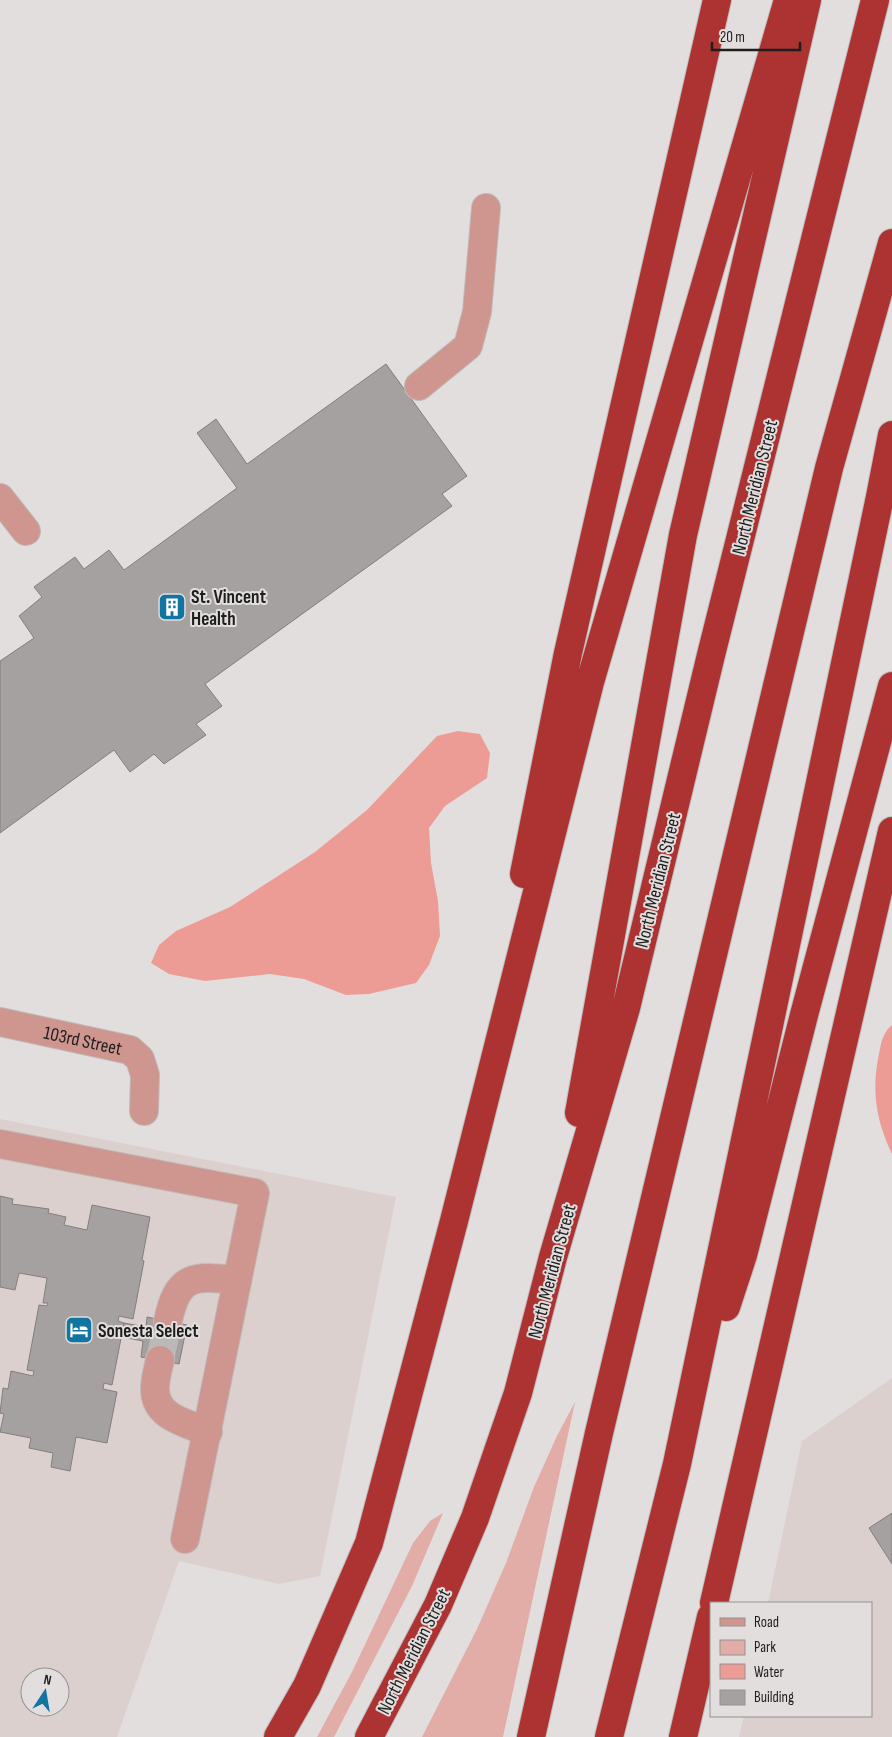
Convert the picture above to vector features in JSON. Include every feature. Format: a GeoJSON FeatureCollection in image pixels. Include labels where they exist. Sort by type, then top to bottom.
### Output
{"type":"FeatureCollection","features":[{"type":"Feature","properties":{"kind":"highway"},"geometry":{"type":"LineString","coordinates":[[454,1221],[568,653],[717,0]]}},
{"type":"Feature","properties":{"kind":"highway"},"geometry":{"type":"LineString","coordinates":[[278,1737],[307,1686],[369,1543],[454,1221],[590,682],[788,0]]}},
{"type":"Feature","properties":{"kind":"highway"},"geometry":{"type":"LineString","coordinates":[[553,1257],[683,535],[807,0]]}},
{"type":"Feature","properties":{"kind":"highway","name":"North Meridian Street"},"geometry":{"type":"LineString","coordinates":[[369,1737],[438,1605],[475,1518],[518,1393],[553,1257],[626,1008],[711,655],[875,0]]}},
{"type":"Feature","properties":{"kind":"highway"},"geometry":{"type":"LineString","coordinates":[[532,1737],[599,1433],[827,478],[892,243]]}},
{"type":"Feature","properties":{"kind":"highway"},"geometry":{"type":"LineString","coordinates":[[609,1737],[677,1464],[892,435]]}},
{"type":"Feature","properties":{"kind":"highway"},"geometry":{"type":"LineString","coordinates":[[677,1464],[743,1255],[804,1014],[892,686]]}},
{"type":"Feature","properties":{"kind":"highway"},"geometry":{"type":"LineString","coordinates":[[714,1602],[892,831]]}},
{"type":"Feature","properties":{"kind":"highway"},"geometry":{"type":"LineString","coordinates":[[683,1737],[710,1621]]}},
{"type":"Feature","properties":{"kind":"street"},"geometry":{"type":"LineString","coordinates":[[419,386],[468,346],[477,312],[486,208]]}},
{"type":"Feature","properties":{"kind":"street"},"geometry":{"type":"LineString","coordinates":[[0,498],[26,531]]}},
{"type":"Feature","properties":{"kind":"street","name":"103rd Street"},"geometry":{"type":"LineString","coordinates":[[0,1022],[130,1050],[140,1059],[145,1075],[144,1110]]}},
{"type":"Feature","properties":{"kind":"street"},"geometry":{"type":"LineString","coordinates":[[0,1144],[255,1193],[185,1539]]}},
{"type":"Feature","properties":{"kind":"street"},"geometry":{"type":"LineString","coordinates":[[168,1321],[176,1294],[187,1282],[196,1278],[206,1277],[237,1280]]}},
{"type":"Feature","properties":{"kind":"street"},"geometry":{"type":"LineString","coordinates":[[160,1360],[155,1396],[160,1408],[170,1417],[208,1432]]}},
{"type":"Feature","properties":{"kind":"shaded area"},"geometry":{"type":"Polygon","coordinates":[[[0,1119],[396,1197],[320,1576],[279,1584],[179,1561],[117,1737],[0,1737],[0,1119]]]}},
{"type":"Feature","properties":{"kind":"shaded area"},"geometry":{"type":"Polygon","coordinates":[[[892,1378],[892,1737],[739,1737],[744,1717],[872,1717],[872,1602],[768,1602],[802,1441],[892,1378]]]}},
{"type":"Feature","properties":{"kind":"green space"},"geometry":{"type":"Polygon","coordinates":[[[575,1402],[503,1737],[422,1737],[477,1629],[506,1563],[534,1487],[575,1402]]]}},
{"type":"Feature","properties":{"kind":"green space"},"geometry":{"type":"Polygon","coordinates":[[[443,1513],[412,1586],[334,1737],[317,1737],[352,1672],[413,1543],[430,1521],[443,1513]]]}},
{"type":"Feature","properties":{"kind":"water"},"geometry":{"type":"Polygon","coordinates":[[[458,731],[480,734],[490,753],[487,778],[445,806],[429,828],[431,863],[438,901],[440,936],[429,965],[416,983],[369,994],[346,995],[304,979],[270,974],[205,981],[169,974],[151,963],[159,945],[176,931],[230,907],[315,852],[367,810],[437,736],[458,731]]]}},
{"type":"Feature","properties":{"kind":"water"},"geometry":{"type":"Polygon","coordinates":[[[892,1025],[892,1154],[878,1115],[875,1090],[881,1043],[885,1033],[892,1025]]]}},
{"type":"Feature","properties":{"kind":"building","name":"St. Vincent Health"},"geometry":{"type":"Polygon","coordinates":[[[386,364],[467,476],[442,494],[452,506],[205,684],[222,706],[196,724],[206,735],[164,764],[154,754],[130,772],[114,750],[0,833],[0,661],[34,638],[19,616],[42,597],[34,587],[75,557],[84,569],[109,550],[124,570],[237,488],[197,433],[216,419],[247,464],[386,364]]]}},
{"type":"Feature","properties":{"kind":"building","name":"Sonesta Select"},"geometry":{"type":"Polygon","coordinates":[[[0,1196],[13,1199],[12,1204],[49,1209],[48,1213],[66,1217],[64,1225],[87,1230],[92,1205],[150,1217],[133,1319],[119,1316],[118,1321],[124,1323],[112,1385],[104,1383],[103,1389],[117,1392],[107,1443],[76,1437],[70,1471],[51,1467],[53,1453],[29,1448],[31,1438],[0,1432],[4,1414],[0,1413],[3,1388],[8,1389],[11,1371],[33,1376],[34,1371],[27,1370],[39,1305],[47,1306],[48,1303],[43,1303],[47,1278],[19,1273],[15,1290],[0,1287],[0,1196]]]}},
{"type":"Feature","properties":{"kind":"building"},"geometry":{"type":"Polygon","coordinates":[[[147,1317],[187,1325],[179,1364],[141,1357],[143,1341],[122,1337],[124,1323],[146,1327],[147,1317]]]}},
{"type":"Feature","properties":{"kind":"building"},"geometry":{"type":"Polygon","coordinates":[[[892,1513],[892,1564],[869,1528],[892,1513]]]}},
{"type":"Feature","properties":{"kind":"tunnel"},"geometry":{"type":"LineString","coordinates":[[160,1360],[168,1321]]}},
{"type":"Feature","properties":{"kind":"place","name":"St. Vincent Health"},"geometry":{"type":"Point","coordinates":[172,607]}},
{"type":"Feature","properties":{"kind":"place","name":"Sonesta Select"},"geometry":{"type":"Point","coordinates":[79,1330]}}]}
